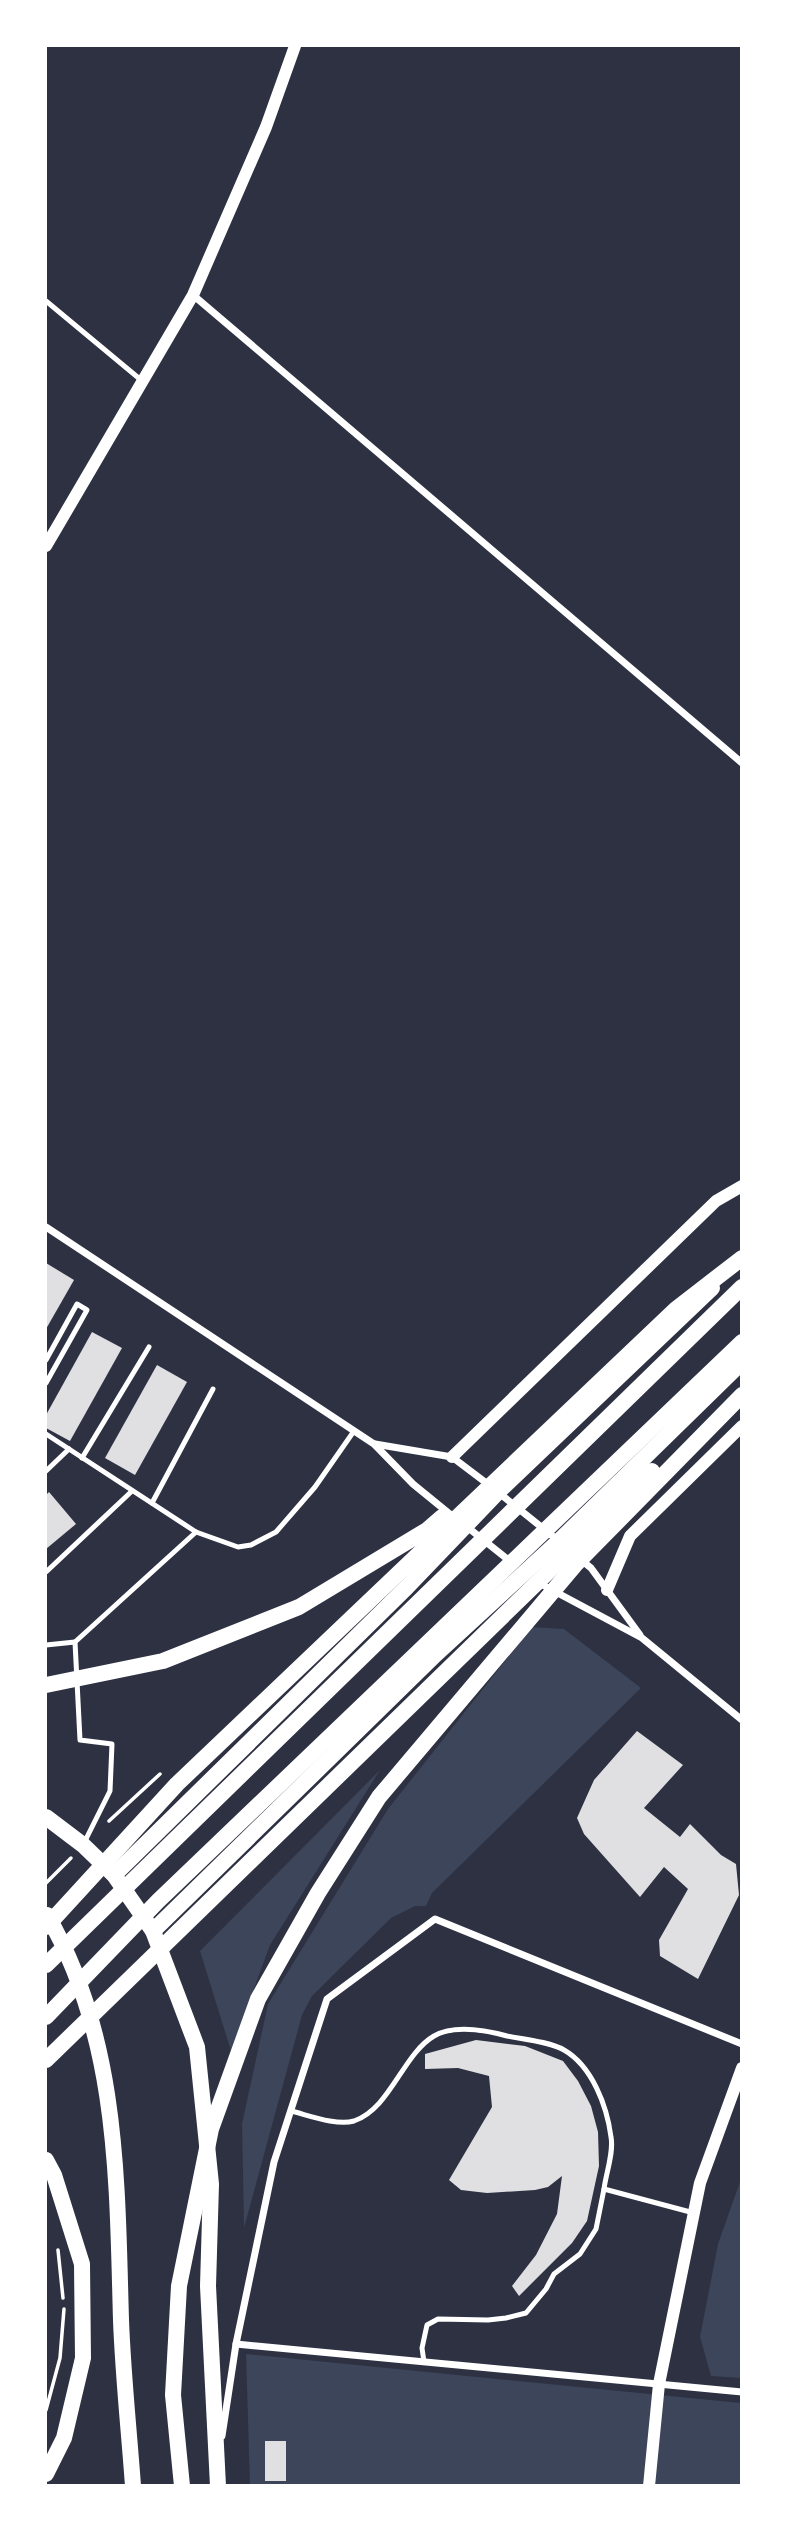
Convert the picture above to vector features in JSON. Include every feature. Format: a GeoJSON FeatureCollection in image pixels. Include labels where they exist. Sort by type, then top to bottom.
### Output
{"type":"FeatureCollection","features":[{"type":"Feature","properties":{"kind":"main road"},"geometry":{"type":"LineString","coordinates":[[46,1685],[163,1661],[299,1606],[427,1530],[542,1426],[674,1300],[741,1245]]}},
{"type":"Feature","properties":{"kind":"main road"},"geometry":{"type":"LineString","coordinates":[[114,1875],[407,1587],[498,1492],[741,1259]]}},
{"type":"Feature","properties":{"kind":"main road"},"geometry":{"type":"LineString","coordinates":[[46,1927],[187,1774],[676,1309],[741,1259]]}},
{"type":"Feature","properties":{"kind":"main road"},"geometry":{"type":"LineString","coordinates":[[46,1965],[741,1287]]}},
{"type":"Feature","properties":{"kind":"main road"},"geometry":{"type":"LineString","coordinates":[[46,2017],[158,1902],[741,1342]]}},
{"type":"Feature","properties":{"kind":"main road"},"geometry":{"type":"LineString","coordinates":[[153,1931],[436,1654],[559,1541],[741,1362]]}},
{"type":"Feature","properties":{"kind":"main road"},"geometry":{"type":"LineString","coordinates":[[46,2060],[741,1384]]}},
{"type":"Feature","properties":{"kind":"main road"},"geometry":{"type":"LineString","coordinates":[[173,2486],[173,2395],[179,2286],[211,2129],[258,1999],[298,1928],[379,1797],[575,1565],[741,1395]]}},
{"type":"Feature","properties":{"kind":"main road"},"geometry":{"type":"LineString","coordinates":[[46,1818],[83,1845],[114,1875],[153,1931],[197,2047],[211,2184],[208,2286],[217,2479]]}},
{"type":"Feature","properties":{"kind":"main road"},"geometry":{"type":"LineString","coordinates":[[46,1913],[65,1947],[99,2044],[109,2098],[117,2193],[122,2347],[133,2486]]}},
{"type":"Feature","properties":{"kind":"main road"},"geometry":{"type":"LineString","coordinates":[[46,2160],[54,2175],[82,2264],[83,2358],[64,2438],[46,2474]]}},
{"type":"Feature","properties":{"kind":"main road"},"geometry":{"type":"LineString","coordinates":[[173,2395],[182,2486]]}},
{"type":"Feature","properties":{"kind":"street"},"geometry":{"type":"LineString","coordinates":[[46,546],[193,295],[266,127],[295,46]]}},
{"type":"Feature","properties":{"kind":"street"},"geometry":{"type":"LineString","coordinates":[[193,295],[741,763]]}},
{"type":"Feature","properties":{"kind":"street"},"geometry":{"type":"LineString","coordinates":[[452,1457],[716,1201],[741,1185]]}},
{"type":"Feature","properties":{"kind":"street"},"geometry":{"type":"LineString","coordinates":[[46,1227],[374,1444],[413,1484],[544,1588],[642,1638],[741,1720]]}},
{"type":"Feature","properties":{"kind":"street"},"geometry":{"type":"LineString","coordinates":[[607,1590],[630,1536],[741,1426]]}},
{"type":"Feature","properties":{"kind":"street"},"geometry":{"type":"LineString","coordinates":[[374,1444],[452,1457],[590,1568],[642,1638]]}},
{"type":"Feature","properties":{"kind":"street"},"geometry":{"type":"LineString","coordinates":[[217,2479],[236,2344],[274,2162],[327,1999],[435,1919],[741,2044]]}},
{"type":"Feature","properties":{"kind":"street"},"geometry":{"type":"LineString","coordinates":[[649,2486],[659,2384],[700,2183],[741,2068]]}},
{"type":"Feature","properties":{"kind":"street"},"geometry":{"type":"LineString","coordinates":[[236,2344],[741,2392]]}},
{"type":"Feature","properties":{"kind":"lane"},"geometry":{"type":"LineString","coordinates":[[46,301],[143,382]]}},
{"type":"Feature","properties":{"kind":"lane"},"geometry":{"type":"LineString","coordinates":[[46,1360],[77,1304],[87,1310],[46,1383]]}},
{"type":"Feature","properties":{"kind":"lane"},"geometry":{"type":"LineString","coordinates":[[82,1458],[149,1347]]}},
{"type":"Feature","properties":{"kind":"lane"},"geometry":{"type":"LineString","coordinates":[[152,1503],[214,1389]]}},
{"type":"Feature","properties":{"kind":"lane"},"geometry":{"type":"LineString","coordinates":[[46,1434],[196,1532],[238,1547],[251,1545],[276,1532],[315,1487],[354,1431]]}},
{"type":"Feature","properties":{"kind":"lane"},"geometry":{"type":"LineString","coordinates":[[46,1471],[69,1449]]}},
{"type":"Feature","properties":{"kind":"lane"},"geometry":{"type":"LineString","coordinates":[[46,1572],[132,1490]]}},
{"type":"Feature","properties":{"kind":"lane"},"geometry":{"type":"LineString","coordinates":[[46,1645],[75,1642],[196,1532]]}},
{"type":"Feature","properties":{"kind":"lane"},"geometry":{"type":"LineString","coordinates":[[75,1642],[80,1740],[112,1744],[110,1791],[83,1845]]}},
{"type":"Feature","properties":{"kind":"lane"},"geometry":{"type":"LineString","coordinates":[[291,2111],[333,2121],[353,2121],[376,2105],[431,2038],[444,2032],[460,2030],[499,2034],[563,2049],[587,2070],[600,2098],[612,2138],[596,2229],[580,2254],[554,2274],[546,2289],[526,2313],[506,2318],[438,2319],[427,2325],[422,2348],[424,2362]]}},
{"type":"Feature","properties":{"kind":"lane"},"geometry":{"type":"LineString","coordinates":[[604,2189],[694,2213]]}},
{"type":"Feature","properties":{"kind":"path"},"geometry":{"type":"LineString","coordinates":[[46,2410],[60,2358],[64,2305],[55,2239]]}},
{"type":"Feature","properties":{"kind":"shaded area"},"geometry":{"type":"Polygon","coordinates":[[[532,1627],[564,1629],[641,1688],[432,1893],[426,1906],[415,1906],[391,1918],[312,1996],[302,2015],[244,2228],[242,2124],[268,2004],[388,1809],[532,1627]]]}},
{"type":"Feature","properties":{"kind":"shaded area"},"geometry":{"type":"Polygon","coordinates":[[[380,1770],[270,1945],[231,2051],[200,1951],[380,1770]]]}},
{"type":"Feature","properties":{"kind":"shaded area"},"geometry":{"type":"Polygon","coordinates":[[[741,2179],[741,2378],[711,2376],[700,2337],[718,2244],[741,2179]]]}},
{"type":"Feature","properties":{"kind":"shaded area"},"geometry":{"type":"Polygon","coordinates":[[[246,2354],[741,2403],[741,2485],[250,2485],[246,2354]]]}},
{"type":"Feature","properties":{"kind":"building"},"geometry":{"type":"Polygon","coordinates":[[[46,1263],[74,1280],[46,1329],[46,1263]]]}},
{"type":"Feature","properties":{"kind":"building"},"geometry":{"type":"Polygon","coordinates":[[[92,1332],[122,1348],[70,1441],[46,1428],[46,1415],[92,1332]]]}},
{"type":"Feature","properties":{"kind":"building"},"geometry":{"type":"Polygon","coordinates":[[[157,1365],[187,1382],[135,1475],[105,1458],[157,1365]]]}},
{"type":"Feature","properties":{"kind":"building"},"geometry":{"type":"Polygon","coordinates":[[[49,1492],[76,1524],[46,1549],[46,1495],[49,1492]]]}},
{"type":"Feature","properties":{"kind":"building"},"geometry":{"type":"Polygon","coordinates":[[[637,1731],[683,1765],[644,1808],[680,1837],[690,1824],[721,1855],[736,1864],[739,1895],[698,1979],[660,1956],[659,1940],[688,1889],[664,1867],[640,1897],[584,1834],[577,1818],[594,1780],[637,1731]]]}},
{"type":"Feature","properties":{"kind":"building"},"geometry":{"type":"Polygon","coordinates":[[[476,2040],[525,2046],[563,2061],[578,2081],[591,2106],[598,2132],[599,2166],[587,2221],[572,2243],[519,2296],[512,2286],[536,2255],[557,2214],[562,2176],[548,2187],[535,2190],[487,2193],[461,2190],[449,2180],[492,2107],[489,2076],[458,2068],[425,2069],[425,2054],[476,2040]]]}},
{"type":"Feature","properties":{"kind":"building"},"geometry":{"type":"Polygon","coordinates":[[[265,2441],[286,2441],[286,2481],[265,2481],[265,2441]]]}}]}
